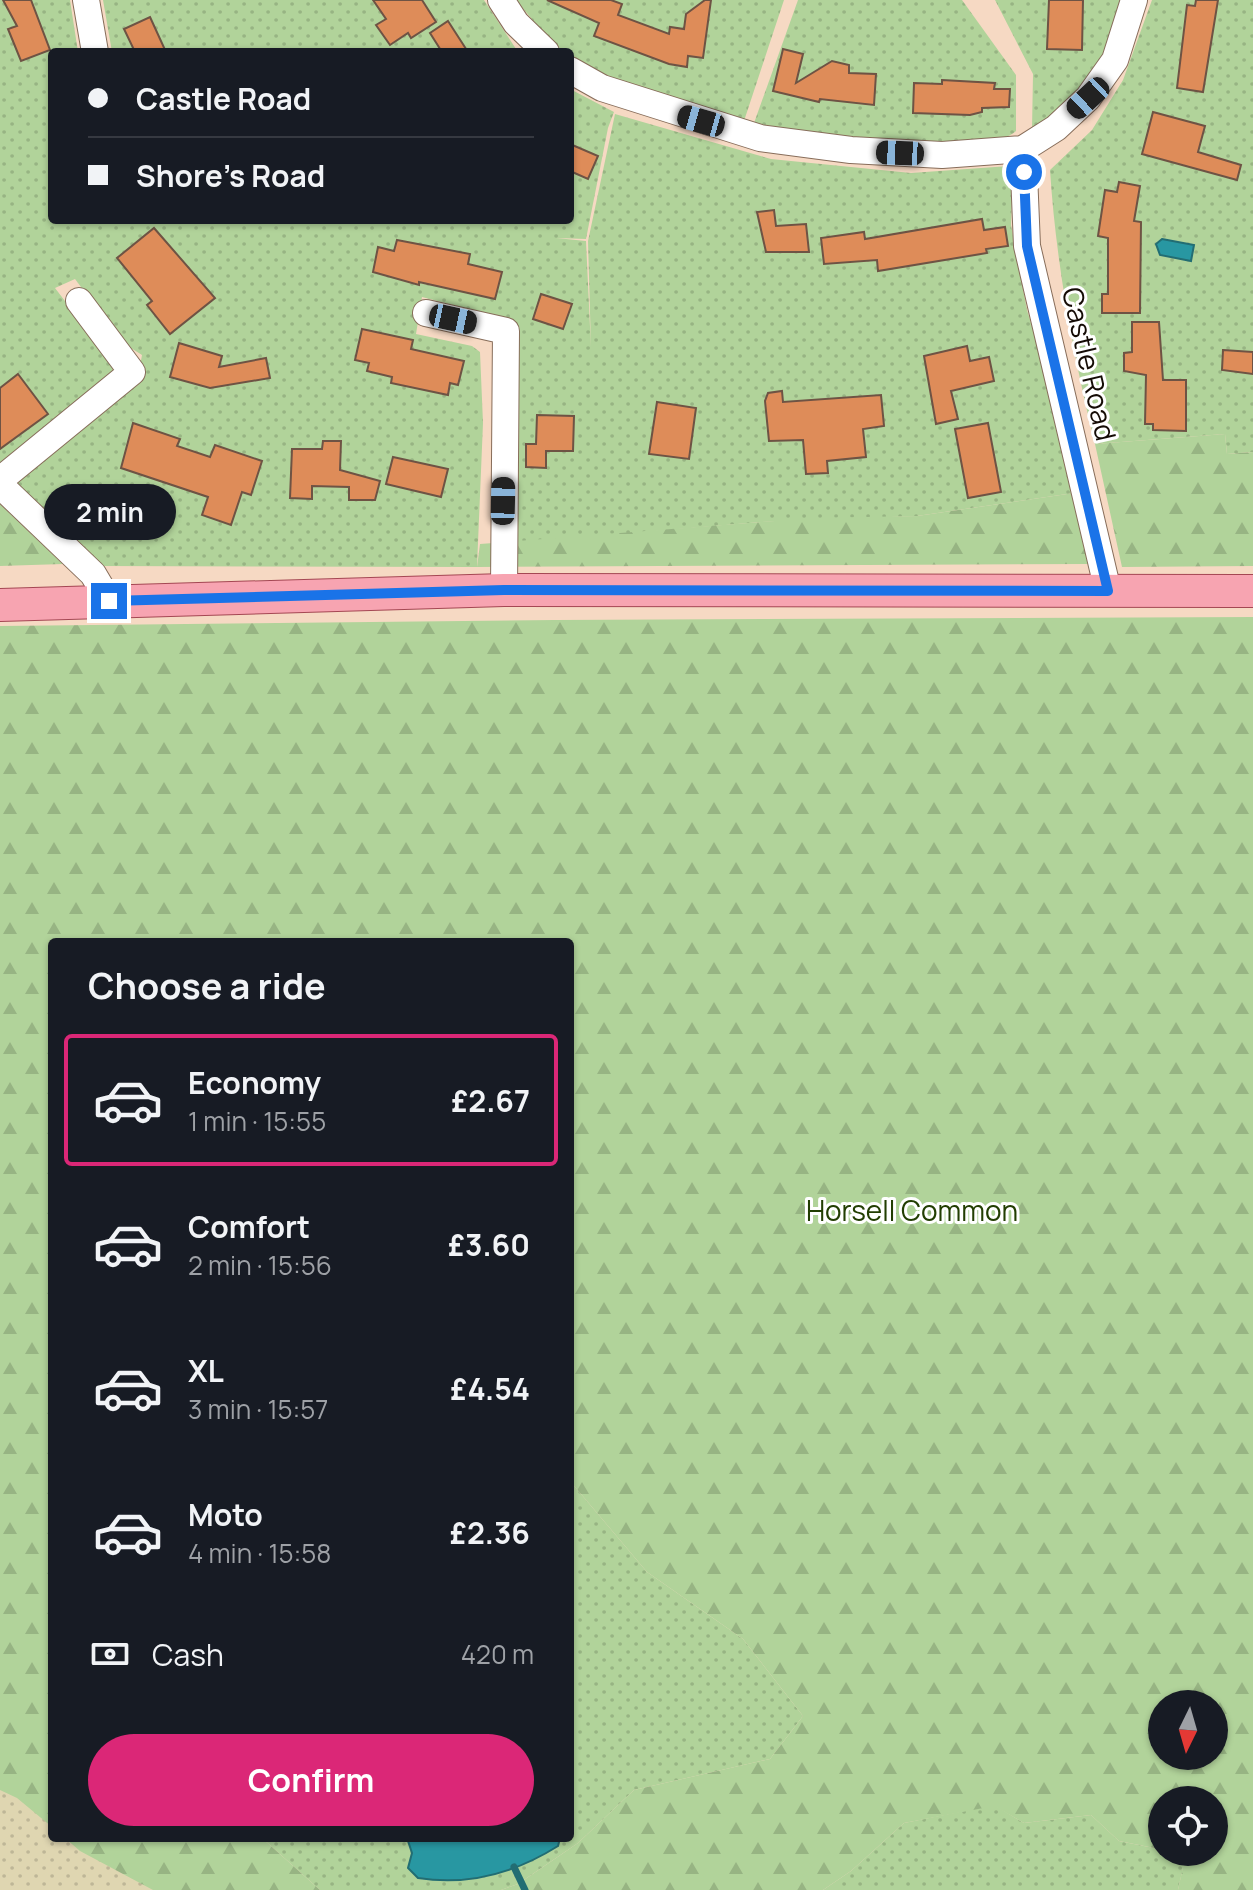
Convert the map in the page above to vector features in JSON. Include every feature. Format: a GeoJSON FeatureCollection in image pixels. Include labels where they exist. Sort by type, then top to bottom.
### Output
{"type":"FeatureCollection","features":[{"type":"Feature","properties":{"kind":"main road"},"geometry":{"type":"LineString","coordinates":[[0,605],[504,590],[1253,591]]}},
{"type":"Feature","properties":{"kind":"street"},"geometry":{"type":"LineString","coordinates":[[86,0],[94,48]]}},
{"type":"Feature","properties":{"kind":"street"},"geometry":{"type":"LineString","coordinates":[[501,0],[516,23],[542,48]]}},
{"type":"Feature","properties":{"kind":"street"},"geometry":{"type":"LineString","coordinates":[[574,72],[602,88],[760,138],[851,150],[942,155],[1023,149],[1056,128],[1088,98],[1115,60],[1134,0]]}},
{"type":"Feature","properties":{"kind":"street","name":"Castle Road"},"geometry":{"type":"LineString","coordinates":[[1023,149],[1027,246],[1108,591]]}},
{"type":"Feature","properties":{"kind":"street"},"geometry":{"type":"LineString","coordinates":[[79,301],[132,372],[0,483],[93,574],[109,601]]}},
{"type":"Feature","properties":{"kind":"street"},"geometry":{"type":"LineString","coordinates":[[426,313],[506,331],[504,590]]}},
{"type":"Feature","properties":{"kind":"green space"},"geometry":{"type":"Polygon","coordinates":[[[0,0],[70,0],[77,48],[48,48],[48,224],[574,224],[574,91],[614,112],[608,128],[586,239],[556,238],[586,241],[591,348],[588,241],[615,114],[771,159],[911,173],[1009,166],[1013,172],[1011,225],[1027,310],[1055,402],[1074,493],[917,516],[761,522],[514,543],[515,321],[422,297],[416,334],[472,346],[480,352],[483,423],[477,567],[95,566],[10,483],[137,383],[142,355],[123,343],[75,279],[55,288],[117,369],[0,471],[0,0]]]}},
{"type":"Feature","properties":{"kind":"green space"},"geometry":{"type":"Polygon","coordinates":[[[103,0],[484,0],[515,48],[111,48],[103,0]]]}},
{"type":"Feature","properties":{"kind":"green space"},"geometry":{"type":"Polygon","coordinates":[[[516,0],[784,0],[742,127],[574,64],[574,48],[556,48],[516,0]]]}},
{"type":"Feature","properties":{"kind":"green space"},"geometry":{"type":"Polygon","coordinates":[[[798,0],[962,0],[1016,75],[1016,131],[998,140],[931,144],[848,137],[754,123],[798,0]]]}},
{"type":"Feature","properties":{"kind":"green space"},"geometry":{"type":"Polygon","coordinates":[[[995,0],[1128,0],[1112,46],[1096,76],[1071,101],[1032,129],[1033,74],[995,0]]]}},
{"type":"Feature","properties":{"kind":"green space"},"geometry":{"type":"Polygon","coordinates":[[[1152,0],[1253,0],[1253,452],[1227,454],[1225,434],[1095,444],[1087,410],[1061,274],[1050,170],[1092,130],[1123,80],[1152,0]]]}},
{"type":"Feature","properties":{"kind":"green space"},"geometry":{"type":"Polygon","coordinates":[[[1225,434],[1227,454],[1253,452],[1253,566],[1122,567],[1095,444],[1225,434]]]}},
{"type":"Feature","properties":{"kind":"green space"},"geometry":{"type":"Polygon","coordinates":[[[1074,493],[1088,564],[477,567],[480,544],[813,518],[917,516],[1074,493]]]}},
{"type":"Feature","properties":{"kind":"green space"},"geometry":{"type":"Polygon","coordinates":[[[0,504],[63,564],[0,566],[0,504]]]}},
{"type":"Feature","properties":{"kind":"green space","name":"Horsell Common"},"geometry":{"type":"Polygon","coordinates":[[[1253,617],[1253,1890],[1178,1890],[1183,1866],[1228,1866],[1228,1786],[1148,1786],[1148,1847],[1119,1841],[1091,1815],[1024,1823],[994,1806],[904,1823],[851,1871],[823,1890],[501,1890],[518,1884],[578,1843],[634,1790],[770,1759],[803,1716],[743,1639],[647,1572],[574,1486],[574,938],[48,938],[48,1842],[266,1842],[320,1890],[0,1890],[0,626],[1253,617]]]}},
{"type":"Feature","properties":{"kind":"green space"},"geometry":{"type":"Polygon","coordinates":[[[574,1486],[647,1572],[743,1639],[803,1716],[770,1759],[634,1790],[578,1843],[518,1884],[501,1890],[320,1890],[266,1842],[574,1842],[574,1486]]]}},
{"type":"Feature","properties":{"kind":"green space"},"geometry":{"type":"Polygon","coordinates":[[[994,1805],[1024,1823],[1091,1815],[1119,1841],[1148,1847],[1148,1866],[1183,1866],[1178,1890],[823,1890],[851,1871],[904,1823],[994,1805]]]}},
{"type":"Feature","properties":{"kind":"sand"},"geometry":{"type":"Polygon","coordinates":[[[0,1790],[17,1798],[48,1824],[48,1842],[70,1842],[80,1851],[153,1890],[0,1890],[0,1790]]]}},
{"type":"Feature","properties":{"kind":"water"},"geometry":{"type":"Polygon","coordinates":[[[1162,239],[1194,245],[1191,261],[1160,255],[1156,244],[1162,239]]]}},
{"type":"Feature","properties":{"kind":"water"},"geometry":{"type":"Polygon","coordinates":[[[408,1842],[559,1842],[558,1846],[525,1864],[473,1879],[418,1878],[408,1868],[412,1853],[408,1842]]]}},
{"type":"Feature","properties":{"kind":"building"},"geometry":{"type":"Polygon","coordinates":[[[3,0],[31,0],[48,51],[21,61],[8,29],[17,26],[3,0]]]}},
{"type":"Feature","properties":{"kind":"building"},"geometry":{"type":"Polygon","coordinates":[[[373,0],[422,0],[436,22],[411,38],[408,33],[390,45],[376,25],[386,19],[373,0]]]}},
{"type":"Feature","properties":{"kind":"building"},"geometry":{"type":"Polygon","coordinates":[[[547,0],[611,0],[622,4],[618,15],[669,34],[670,27],[684,29],[686,14],[705,0],[711,0],[703,58],[688,56],[687,67],[669,64],[594,36],[599,23],[547,0]]]}},
{"type":"Feature","properties":{"kind":"building"},"geometry":{"type":"Polygon","coordinates":[[[1049,0],[1083,0],[1082,50],[1047,49],[1049,0]]]}},
{"type":"Feature","properties":{"kind":"building"},"geometry":{"type":"Polygon","coordinates":[[[1196,0],[1218,0],[1203,92],[1177,88],[1187,5],[1195,6],[1196,0]]]}},
{"type":"Feature","properties":{"kind":"building"},"geometry":{"type":"Polygon","coordinates":[[[150,17],[164,48],[133,48],[124,29],[150,17]]]}},
{"type":"Feature","properties":{"kind":"building"},"geometry":{"type":"Polygon","coordinates":[[[448,21],[465,48],[439,48],[430,33],[448,21]]]}},
{"type":"Feature","properties":{"kind":"building"},"geometry":{"type":"Polygon","coordinates":[[[783,49],[803,54],[796,83],[832,61],[849,65],[849,73],[876,74],[874,105],[820,99],[819,102],[773,91],[783,49]]]}},
{"type":"Feature","properties":{"kind":"building"},"geometry":{"type":"Polygon","coordinates":[[[942,80],[995,83],[994,89],[1010,89],[1009,107],[982,108],[982,112],[970,115],[913,113],[914,83],[942,84],[942,80]]]}},
{"type":"Feature","properties":{"kind":"building"},"geometry":{"type":"Polygon","coordinates":[[[1153,112],[1205,126],[1198,152],[1241,165],[1237,180],[1142,154],[1153,112]]]}},
{"type":"Feature","properties":{"kind":"building"},"geometry":{"type":"Polygon","coordinates":[[[574,146],[598,156],[588,179],[574,173],[574,146]]]}},
{"type":"Feature","properties":{"kind":"building"},"geometry":{"type":"Polygon","coordinates":[[[1119,182],[1140,186],[1134,221],[1141,222],[1140,313],[1102,313],[1102,294],[1108,294],[1108,238],[1098,236],[1105,190],[1117,192],[1119,182]]]}},
{"type":"Feature","properties":{"kind":"building"},"geometry":{"type":"Polygon","coordinates":[[[774,210],[776,226],[806,224],[809,252],[766,252],[757,212],[774,210]]]}},
{"type":"Feature","properties":{"kind":"building"},"geometry":{"type":"Polygon","coordinates":[[[982,219],[984,230],[1005,227],[1008,246],[986,249],[987,253],[878,271],[877,260],[824,264],[821,238],[864,232],[865,239],[982,219]]]}},
{"type":"Feature","properties":{"kind":"building"},"geometry":{"type":"Polygon","coordinates":[[[154,228],[215,298],[170,334],[147,305],[152,301],[117,258],[154,228]]]}},
{"type":"Feature","properties":{"kind":"building"},"geometry":{"type":"Polygon","coordinates":[[[397,240],[470,254],[468,264],[502,272],[495,299],[419,282],[419,285],[373,272],[378,247],[394,251],[397,240]]]}},
{"type":"Feature","properties":{"kind":"building"},"geometry":{"type":"Polygon","coordinates":[[[541,294],[572,304],[563,329],[533,319],[541,294]]]}},
{"type":"Feature","properties":{"kind":"building"},"geometry":{"type":"Polygon","coordinates":[[[1132,322],[1159,322],[1163,380],[1186,380],[1186,431],[1153,430],[1153,424],[1145,424],[1146,375],[1124,371],[1124,353],[1132,352],[1132,322]]]}},
{"type":"Feature","properties":{"kind":"building"},"geometry":{"type":"Polygon","coordinates":[[[362,329],[413,340],[411,349],[464,361],[458,385],[450,383],[448,395],[391,383],[392,377],[367,371],[369,363],[355,360],[362,329]]]}},
{"type":"Feature","properties":{"kind":"building"},"geometry":{"type":"Polygon","coordinates":[[[179,343],[222,356],[219,367],[266,358],[270,378],[210,388],[170,377],[179,343]]]}},
{"type":"Feature","properties":{"kind":"building"},"geometry":{"type":"Polygon","coordinates":[[[967,346],[970,361],[989,357],[994,381],[951,391],[958,419],[936,424],[924,356],[967,346]]]}},
{"type":"Feature","properties":{"kind":"building"},"geometry":{"type":"Polygon","coordinates":[[[1223,350],[1253,352],[1253,374],[1222,370],[1223,350]]]}},
{"type":"Feature","properties":{"kind":"building"},"geometry":{"type":"Polygon","coordinates":[[[18,374],[48,414],[0,449],[0,388],[18,374]]]}},
{"type":"Feature","properties":{"kind":"building"},"geometry":{"type":"Polygon","coordinates":[[[782,391],[783,402],[881,395],[884,426],[863,429],[866,457],[827,461],[828,473],[806,474],[803,440],[769,441],[765,401],[768,393],[782,391]]]}},
{"type":"Feature","properties":{"kind":"building"},"geometry":{"type":"Polygon","coordinates":[[[657,402],[696,408],[689,459],[649,454],[657,402]]]}},
{"type":"Feature","properties":{"kind":"building"},"geometry":{"type":"Polygon","coordinates":[[[537,415],[574,416],[573,451],[546,451],[546,468],[526,467],[526,444],[536,444],[537,415]]]}},
{"type":"Feature","properties":{"kind":"building"},"geometry":{"type":"Polygon","coordinates":[[[133,423],[180,439],[177,446],[210,457],[215,445],[262,461],[251,495],[242,492],[231,525],[202,515],[208,497],[121,468],[133,423]]]}},
{"type":"Feature","properties":{"kind":"building"},"geometry":{"type":"Polygon","coordinates":[[[988,423],[1001,492],[968,498],[955,429],[988,423]]]}},
{"type":"Feature","properties":{"kind":"building"},"geometry":{"type":"Polygon","coordinates":[[[323,441],[341,441],[340,470],[380,481],[375,500],[349,500],[349,487],[312,486],[312,499],[290,498],[292,449],[322,449],[323,441]]]}},
{"type":"Feature","properties":{"kind":"building"},"geometry":{"type":"Polygon","coordinates":[[[393,457],[448,469],[441,497],[386,484],[393,457]]]}},
{"type":"Feature","properties":{"kind":"waterway"},"geometry":{"type":"LineString","coordinates":[[514,1867],[525,1890]]}},
{"type":"Feature","properties":{"kind":"route"},"geometry":{"type":"LineString","coordinates":[[109,601],[504,590],[808,593],[1108,591],[1053,345],[1027,246],[1024,172]]}}]}
